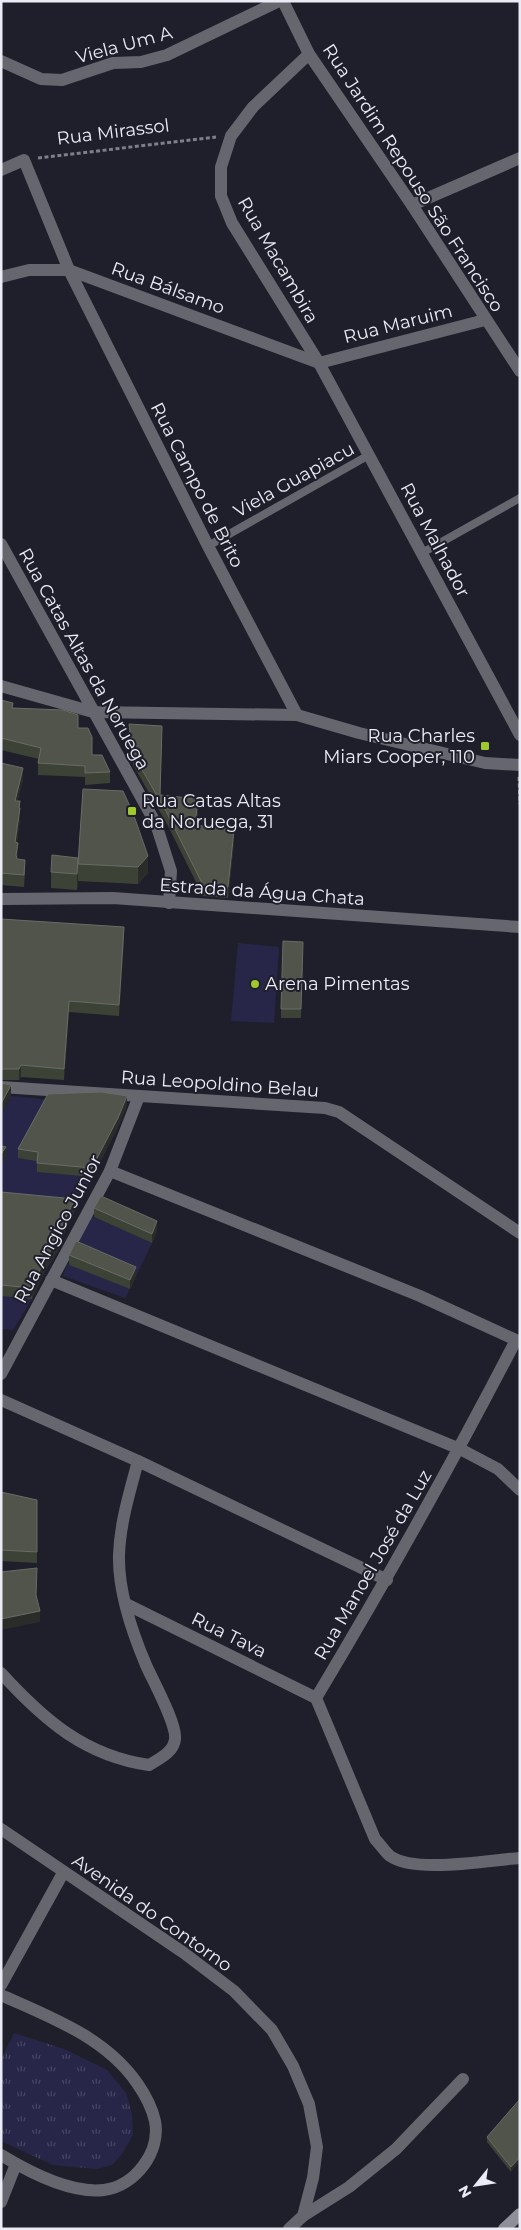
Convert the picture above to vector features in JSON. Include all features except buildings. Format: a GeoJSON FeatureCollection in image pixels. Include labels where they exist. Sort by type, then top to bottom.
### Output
{"type":"FeatureCollection","features":[{"type":"Feature","properties":{"kind":"main road"},"geometry":{"type":"LineString","coordinates":[[504,2229],[520,2214]]}},
{"type":"Feature","properties":{"kind":"street","name":"Rua Jardim Repouso São Francisco"},"geometry":{"type":"LineString","coordinates":[[281,1],[309,54],[412,205],[520,371]]}},
{"type":"Feature","properties":{"kind":"street","name":"Viela Um A"},"geometry":{"type":"LineString","coordinates":[[1,61],[41,79],[62,80],[113,63],[140,62],[167,55],[281,1]]}},
{"type":"Feature","properties":{"kind":"street","name":"Rua Macambira"},"geometry":{"type":"LineString","coordinates":[[309,54],[253,107],[231,136],[221,167],[221,196],[232,223],[319,363]]}},
{"type":"Feature","properties":{"kind":"street"},"geometry":{"type":"LineString","coordinates":[[412,205],[520,158]]}},
{"type":"Feature","properties":{"kind":"street"},"geometry":{"type":"LineString","coordinates":[[1,170],[24,160]]}},
{"type":"Feature","properties":{"kind":"street","name":"Rua Campo de Brito"},"geometry":{"type":"LineString","coordinates":[[24,160],[69,270],[208,546],[297,714]]}},
{"type":"Feature","properties":{"kind":"street","name":"Rua Bálsamo"},"geometry":{"type":"LineString","coordinates":[[1,277],[29,270],[69,270],[319,363]]}},
{"type":"Feature","properties":{"kind":"street","name":"Rua Maruim"},"geometry":{"type":"LineString","coordinates":[[319,363],[486,320]]}},
{"type":"Feature","properties":{"kind":"street","name":"Rua Malhador"},"geometry":{"type":"LineString","coordinates":[[319,363],[520,735]]}},
{"type":"Feature","properties":{"kind":"street","name":"Rua Catas Altas da Noruega"},"geometry":{"type":"LineString","coordinates":[[1,544],[156,824],[171,871],[169,903]]}},
{"type":"Feature","properties":{"kind":"street"},"geometry":{"type":"LineString","coordinates":[[1,686],[93,712],[297,714],[359,733],[484,763],[519,766]]}},
{"type":"Feature","properties":{"kind":"street","name":"Estrada da Água Chata"},"geometry":{"type":"LineString","coordinates":[[1,899],[114,898],[520,927]]}},
{"type":"Feature","properties":{"kind":"street","name":"Rua Leopoldino Belau"},"geometry":{"type":"LineString","coordinates":[[1,1087],[325,1108],[339,1112],[520,1233]]}},
{"type":"Feature","properties":{"kind":"street","name":"Rua Angico Junior"},"geometry":{"type":"LineString","coordinates":[[1,1374],[110,1171],[140,1096]]}},
{"type":"Feature","properties":{"kind":"street","name":"Rua Manoel José da Luz"},"geometry":{"type":"LineString","coordinates":[[110,1171],[420,1296],[516,1340],[460,1449],[387,1580],[316,1698]]}},
{"type":"Feature","properties":{"kind":"street"},"geometry":{"type":"LineString","coordinates":[[52,1280],[460,1449],[498,1469],[520,1490]]}},
{"type":"Feature","properties":{"kind":"street"},"geometry":{"type":"LineString","coordinates":[[1,1400],[138,1461],[387,1580]]}},
{"type":"Feature","properties":{"kind":"street"},"geometry":{"type":"LineString","coordinates":[[1,1673],[29,1703],[55,1725],[93,1750],[126,1762],[149,1765],[168,1753],[176,1740],[173,1725],[140,1650],[121,1580],[119,1555],[129,1496],[138,1461]]}},
{"type":"Feature","properties":{"kind":"street","name":"Rua Tava"},"geometry":{"type":"LineString","coordinates":[[126,1604],[316,1698]]}},
{"type":"Feature","properties":{"kind":"street"},"geometry":{"type":"LineString","coordinates":[[316,1698],[375,1839],[391,1856],[410,1864],[434,1866],[520,1858]]}},
{"type":"Feature","properties":{"kind":"street","name":"Avenida do Contorno"},"geometry":{"type":"LineString","coordinates":[[1,1828],[63,1873],[191,1958],[234,1991],[272,2030],[293,2066],[309,2104],[317,2147],[313,2178],[303,2216]]}},
{"type":"Feature","properties":{"kind":"street"},"geometry":{"type":"LineString","coordinates":[[1,1985],[63,1873]]}},
{"type":"Feature","properties":{"kind":"street"},"geometry":{"type":"LineString","coordinates":[[1,1995],[81,2032],[112,2056],[137,2082],[155,2121],[155,2139],[146,2161],[136,2175],[124,2184],[104,2190],[70,2187],[48,2180],[1,2155]]}},
{"type":"Feature","properties":{"kind":"street"},"geometry":{"type":"LineString","coordinates":[[289,2229],[303,2216],[349,2187],[396,2149],[462,2079]]}},
{"type":"Feature","properties":{"kind":"street"},"geometry":{"type":"LineString","coordinates":[[1,2202],[16,2164]]}},
{"type":"Feature","properties":{"kind":"lane","name":"Viela Guapiacu"},"geometry":{"type":"LineString","coordinates":[[208,546],[369,455]]}},
{"type":"Feature","properties":{"kind":"lane"},"geometry":{"type":"LineString","coordinates":[[422,553],[520,498]]}},
{"type":"Feature","properties":{"kind":"path","name":"Rua Mirassol"},"geometry":{"type":"LineString","coordinates":[[24,160],[231,136]]}},
{"type":"Feature","properties":{"kind":"path"},"geometry":{"type":"LineString","coordinates":[[519,766],[520,804]]}},
{"type":"Feature","properties":{"kind":"green space","name":"Arena Pimentas"},"geometry":{"type":"Polygon","coordinates":[[[238,943],[279,947],[274,1023],[231,1021],[238,943]]]}},
{"type":"Feature","properties":{"kind":"green space"},"geometry":{"type":"Polygon","coordinates":[[[11,1096],[62,1101],[37,1172],[92,1177],[75,1210],[1,1203],[1,1115],[11,1096]]]}},
{"type":"Feature","properties":{"kind":"green space"},"geometry":{"type":"Polygon","coordinates":[[[91,1216],[152,1243],[136,1276],[73,1249],[91,1216]]]}},
{"type":"Feature","properties":{"kind":"green space"},"geometry":{"type":"Polygon","coordinates":[[[67,1264],[130,1289],[125,1298],[63,1276],[67,1264]]]}},
{"type":"Feature","properties":{"kind":"green space"},"geometry":{"type":"Polygon","coordinates":[[[1,1296],[32,1299],[13,1330],[1,1329],[1,1296]]]}},
{"type":"Feature","properties":{"kind":"green space"},"geometry":{"type":"Polygon","coordinates":[[[14,2033],[64,2049],[107,2070],[126,2093],[132,2114],[133,2135],[122,2154],[112,2165],[97,2169],[53,2165],[1,2141],[1,2060],[14,2033]]]}},
{"type":"Feature","properties":{"kind":"place","name":"Rua Charles Miars Cooper, 110"},"geometry":{"type":"Point","coordinates":[485,746]}},
{"type":"Feature","properties":{"kind":"place","name":"Rua Catas Altas da Noruega, 31"},"geometry":{"type":"Point","coordinates":[132,811]}},
{"type":"Feature","properties":{"kind":"place","name":"Arena Pimentas"},"geometry":{"type":"Point","coordinates":[255,984]}}]}
